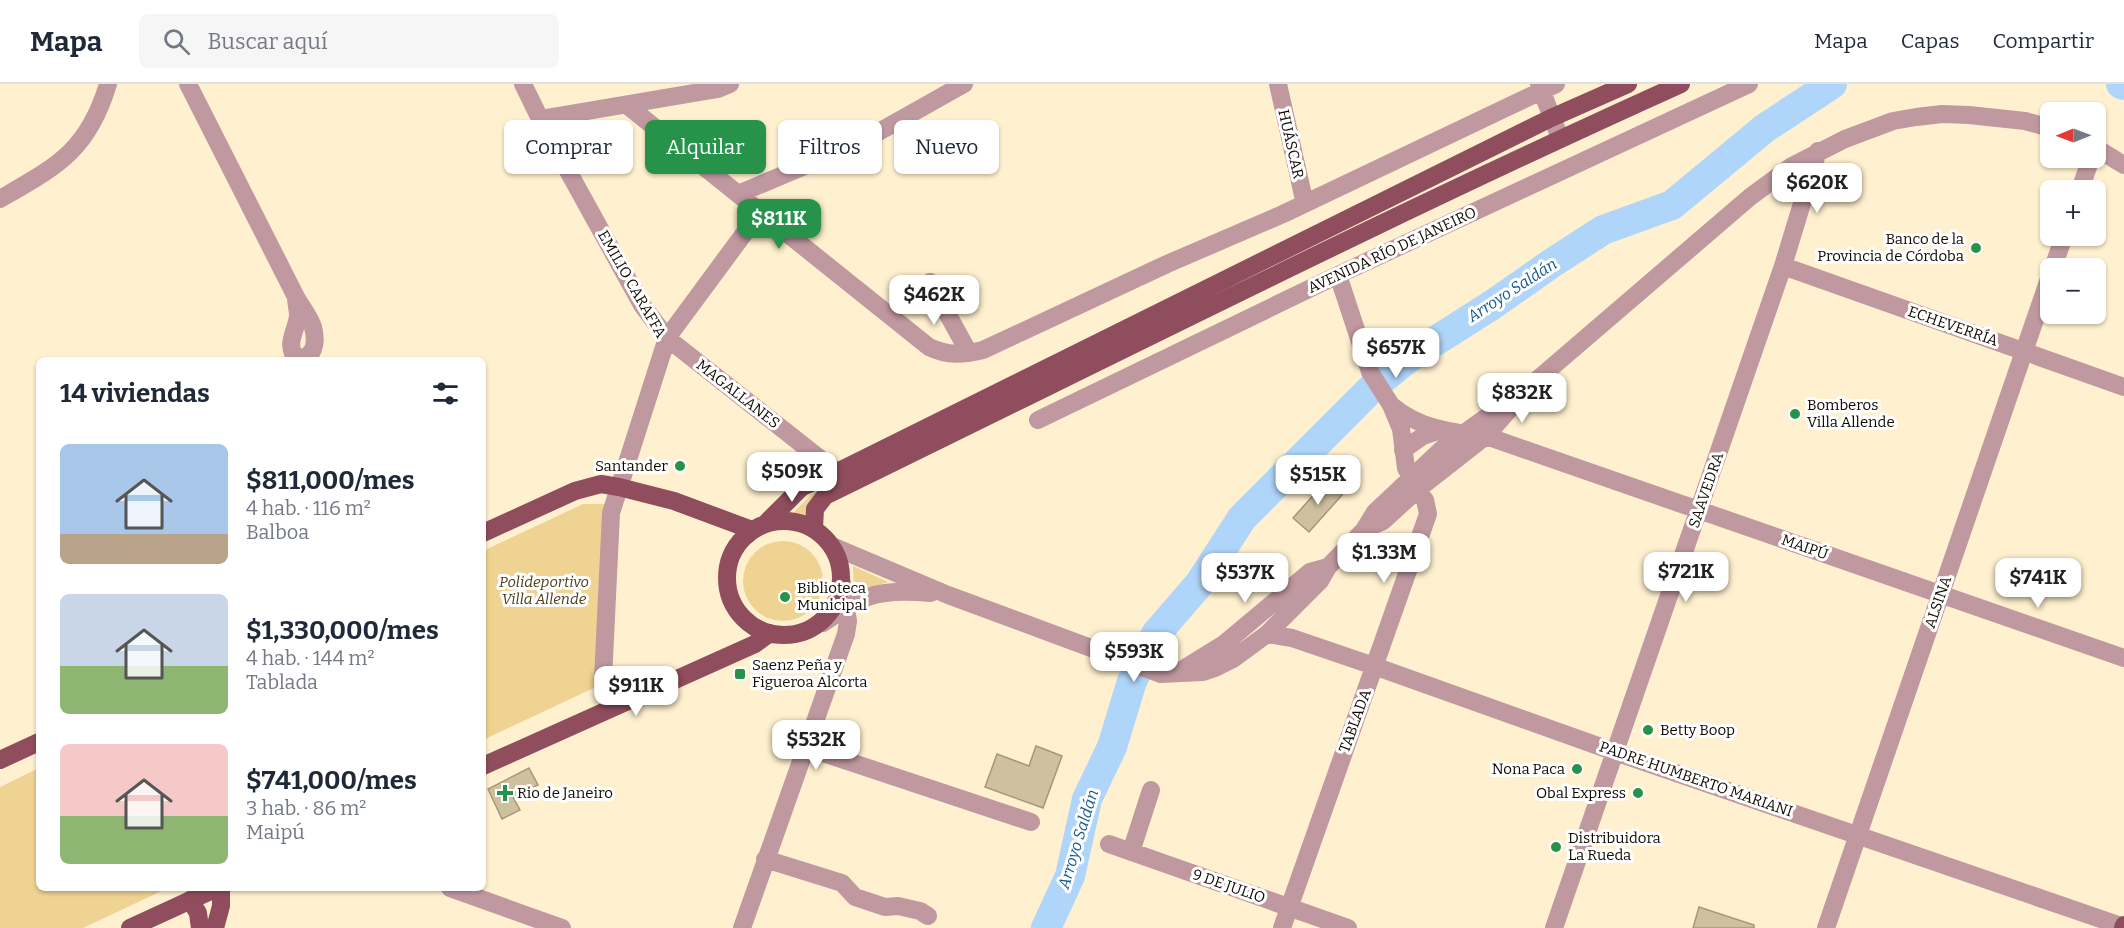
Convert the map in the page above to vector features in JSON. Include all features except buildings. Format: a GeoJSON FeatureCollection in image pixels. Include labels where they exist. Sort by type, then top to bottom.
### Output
{"type":"FeatureCollection","features":[{"type":"Feature","properties":{"kind":"main road"},"geometry":{"type":"LineString","coordinates":[[486,532],[575,490],[601,484],[674,501],[759,526],[782,520],[798,522],[814,528],[832,546],[840,563],[842,582],[837,605],[823,622],[805,632],[787,635],[770,633],[753,626],[739,613],[730,596],[727,577],[728,563],[741,539],[759,526],[801,487],[837,472],[1551,118],[1628,84]]}},
{"type":"Feature","properties":{"kind":"main road"},"geometry":{"type":"LineString","coordinates":[[814,528],[815,509],[825,496],[1336,244],[1560,138],[1681,84]]}},
{"type":"Feature","properties":{"kind":"main road"},"geometry":{"type":"LineString","coordinates":[[486,765],[755,644],[770,633]]}},
{"type":"Feature","properties":{"kind":"main road"},"geometry":{"type":"LineString","coordinates":[[0,760],[36,743]]}},
{"type":"Feature","properties":{"kind":"main road"},"geometry":{"type":"LineString","coordinates":[[130,928],[212,891]]}},
{"type":"Feature","properties":{"kind":"main road"},"geometry":{"type":"LineString","coordinates":[[215,928],[221,906],[219,891]]}},
{"type":"Feature","properties":{"kind":"main road"},"geometry":{"type":"LineString","coordinates":[[190,900],[198,913],[200,928]]}},
{"type":"Feature","properties":{"kind":"street"},"geometry":{"type":"LineString","coordinates":[[0,199],[42,175],[74,150],[92,126],[108,84]]}},
{"type":"Feature","properties":{"kind":"street"},"geometry":{"type":"LineString","coordinates":[[188,84],[296,297]]}},
{"type":"Feature","properties":{"kind":"street","name":"EMILIO CARAFFA"},"geometry":{"type":"LineString","coordinates":[[523,84],[642,305],[666,338],[611,513],[603,680],[611,708]]}},
{"type":"Feature","properties":{"kind":"street"},"geometry":{"type":"LineString","coordinates":[[540,119],[628,106],[718,89],[730,84]]}},
{"type":"Feature","properties":{"kind":"street"},"geometry":{"type":"LineString","coordinates":[[738,194],[859,143],[964,84]]}},
{"type":"Feature","properties":{"kind":"street","name":"HUÁSCAR"},"geometry":{"type":"LineString","coordinates":[[1278,84],[1305,204]]}},
{"type":"Feature","properties":{"kind":"street","name":"AVENIDA RÍO DE JANEIRO"},"geometry":{"type":"LineString","coordinates":[[1038,420],[1338,275],[1749,84]]}},
{"type":"Feature","properties":{"kind":"street"},"geometry":{"type":"LineString","coordinates":[[628,106],[929,347],[950,354],[983,350],[1167,264],[1305,204],[1546,86],[1551,118],[1560,138]]}},
{"type":"Feature","properties":{"kind":"street"},"geometry":{"type":"LineString","coordinates":[[832,546],[948,595],[1119,659],[1168,674],[1215,668],[1233,659],[1267,634],[1320,581],[1328,567],[1364,530],[1383,521],[1461,434],[1531,385],[1749,197],[1772,180],[1818,152],[1893,121],[1933,115],[1996,117],[2040,125]]}},
{"type":"Feature","properties":{"kind":"street","name":"SAAVEDRA"},"geometry":{"type":"LineString","coordinates":[[1554,928],[1783,266],[1818,152]]}},
{"type":"Feature","properties":{"kind":"street"},"geometry":{"type":"LineString","coordinates":[[2106,154],[2124,165]]}},
{"type":"Feature","properties":{"kind":"street"},"geometry":{"type":"LineString","coordinates":[[666,338],[760,212]]}},
{"type":"Feature","properties":{"kind":"street","name":"ECHEVERRÍA"},"geometry":{"type":"LineString","coordinates":[[1783,266],[2124,387]]}},
{"type":"Feature","properties":{"kind":"street"},"geometry":{"type":"LineString","coordinates":[[1338,275],[1371,372],[1391,405],[1401,429],[1406,468],[1414,484]]}},
{"type":"Feature","properties":{"kind":"street"},"geometry":{"type":"LineString","coordinates":[[930,282],[969,353]]}},
{"type":"Feature","properties":{"kind":"street","name":"ALSINA"},"geometry":{"type":"LineString","coordinates":[[1826,928],[2040,306]]}},
{"type":"Feature","properties":{"kind":"street","name":"MAGALLANES"},"geometry":{"type":"LineString","coordinates":[[666,338],[837,472]]}},
{"type":"Feature","properties":{"kind":"street"},"geometry":{"type":"LineString","coordinates":[[1414,484],[1454,460],[1497,426],[1531,385]]}},
{"type":"Feature","properties":{"kind":"street","name":"MAIPÚ"},"geometry":{"type":"LineString","coordinates":[[1391,405],[1408,419],[1441,430],[1485,436],[2124,658]]}},
{"type":"Feature","properties":{"kind":"street"},"geometry":{"type":"LineString","coordinates":[[1403,450],[1432,431],[1441,430]]}},
{"type":"Feature","properties":{"kind":"street"},"geometry":{"type":"LineString","coordinates":[[1454,460],[1461,434]]}},
{"type":"Feature","properties":{"kind":"street","name":"TABLADA"},"geometry":{"type":"LineString","coordinates":[[1282,928],[1428,514],[1425,500],[1414,484]]}},
{"type":"Feature","properties":{"kind":"street"},"geometry":{"type":"LineString","coordinates":[[1168,674],[1224,644],[1310,572],[1328,567]]}},
{"type":"Feature","properties":{"kind":"street"},"geometry":{"type":"LineString","coordinates":[[742,928],[846,634],[848,621],[842,582]]}},
{"type":"Feature","properties":{"kind":"street"},"geometry":{"type":"LineString","coordinates":[[823,622],[860,600],[876,595],[906,591],[948,595]]}},
{"type":"Feature","properties":{"kind":"street","name":"PADRE HUMBERTO MARIANI"},"geometry":{"type":"LineString","coordinates":[[1267,634],[1292,638],[1615,752],[2124,926]]}},
{"type":"Feature","properties":{"kind":"street"},"geometry":{"type":"LineString","coordinates":[[805,747],[1031,822]]}},
{"type":"Feature","properties":{"kind":"street"},"geometry":{"type":"LineString","coordinates":[[1131,852],[1151,790]]}},
{"type":"Feature","properties":{"kind":"street","name":"9 DE JULIO"},"geometry":{"type":"LineString","coordinates":[[1109,844],[1348,928]]}},
{"type":"Feature","properties":{"kind":"street"},"geometry":{"type":"LineString","coordinates":[[765,859],[842,883],[855,897],[885,907],[898,906],[920,911],[928,916]]}},
{"type":"Feature","properties":{"kind":"street"},"geometry":{"type":"LineString","coordinates":[[458,891],[562,928]]}},
{"type":"Feature","properties":{"kind":"green space"},"geometry":{"type":"Polygon","coordinates":[[[834,484],[811,522],[801,516],[791,515],[812,494],[834,484]]]}},
{"type":"Feature","properties":{"kind":"green space","name":"Polideportivo Villa Allende"},"geometry":{"type":"Polygon","coordinates":[[[583,504],[608,504],[600,685],[486,739],[486,550],[583,504]]]}},
{"type":"Feature","properties":{"kind":"green space"},"geometry":{"type":"Polygon","coordinates":[[[775,541],[791,541],[812,552],[823,573],[823,589],[812,610],[791,621],[775,621],[761,615],[749,603],[743,589],[743,573],[749,559],[761,547],[775,541]]]}},
{"type":"Feature","properties":{"kind":"green space"},"geometry":{"type":"Polygon","coordinates":[[[853,566],[888,582],[854,593],[853,566]]]}},
{"type":"Feature","properties":{"kind":"green space"},"geometry":{"type":"Polygon","coordinates":[[[36,769],[36,891],[162,891],[83,928],[0,928],[0,787],[36,769]]]}},
{"type":"Feature","properties":{"kind":"waterway","name":"Arroyo Saldán"},"geometry":{"type":"LineString","coordinates":[[1046,928],[1070,876],[1087,799],[1112,747],[1132,681],[1156,634],[1200,583],[1242,518],[1374,386],[1407,359],[1603,230],[1672,205],[1765,128],[1832,84]]}},
{"type":"Feature","properties":{"kind":"place","name":"Banco de la Provincia de Córdoba"},"geometry":{"type":"Point","coordinates":[1976,248]}},
{"type":"Feature","properties":{"kind":"place","name":"Bomberos Villa Allende"},"geometry":{"type":"Point","coordinates":[1795,414]}},
{"type":"Feature","properties":{"kind":"place","name":"Santander"},"geometry":{"type":"Point","coordinates":[680,466]}},
{"type":"Feature","properties":{"kind":"place","name":"Biblioteca Municipal"},"geometry":{"type":"Point","coordinates":[785,597]}},
{"type":"Feature","properties":{"kind":"place","name":"Saenz Peña y Figueroa Alcorta"},"geometry":{"type":"Point","coordinates":[740,674]}},
{"type":"Feature","properties":{"kind":"place","name":"Betty Boop"},"geometry":{"type":"Point","coordinates":[1648,730]}},
{"type":"Feature","properties":{"kind":"place","name":"Nona Paca"},"geometry":{"type":"Point","coordinates":[1577,769]}},
{"type":"Feature","properties":{"kind":"place","name":"Rio de Janeiro"},"geometry":{"type":"Point","coordinates":[505,793]}},
{"type":"Feature","properties":{"kind":"place","name":"Obal Express"},"geometry":{"type":"Point","coordinates":[1638,793]}},
{"type":"Feature","properties":{"kind":"place","name":"Distribuidora La Rueda"},"geometry":{"type":"Point","coordinates":[1556,847]}}]}
